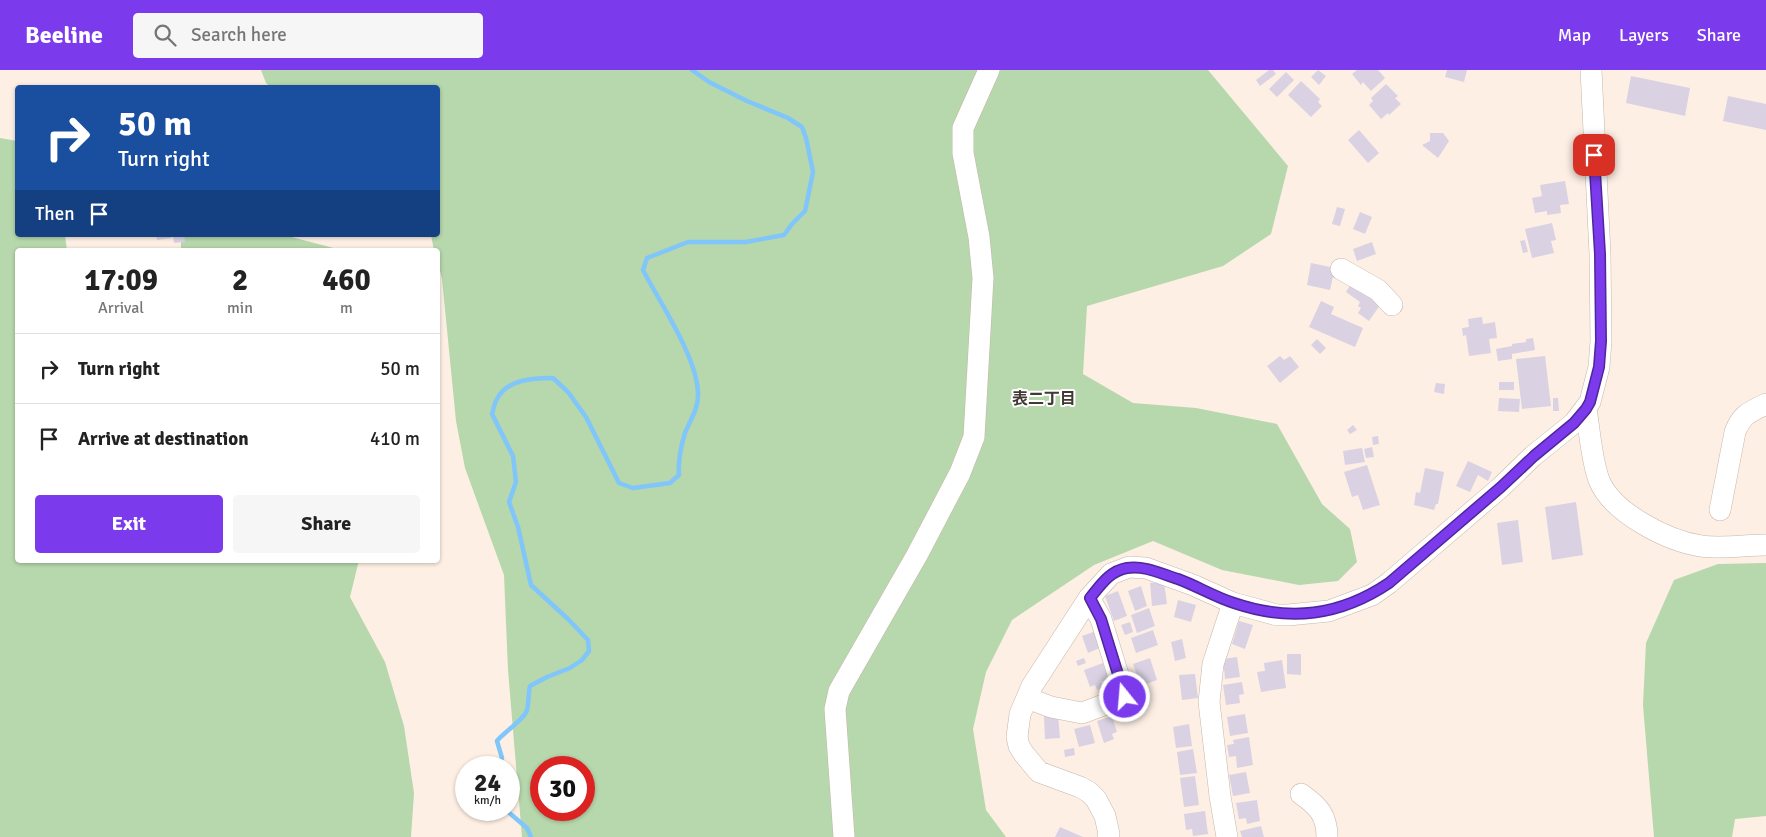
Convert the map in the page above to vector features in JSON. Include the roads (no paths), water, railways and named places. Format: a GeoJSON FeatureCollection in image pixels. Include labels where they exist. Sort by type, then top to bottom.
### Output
{"type":"FeatureCollection","features":[{"type":"Feature","properties":{"kind":"street"},"geometry":{"type":"LineString","coordinates":[[844,837],[835,709],[839,691],[960,474],[974,437],[983,278],[979,237],[963,153],[963,128],[989,70]]}},
{"type":"Feature","properties":{"kind":"street"},"geometry":{"type":"LineString","coordinates":[[1108,837],[1106,816],[1096,799],[1080,787],[1039,772],[1019,746],[1017,724],[1032,686],[1090,598],[1111,574],[1121,569],[1146,568],[1193,585],[1233,603],[1277,614],[1288,615],[1329,611],[1372,595],[1389,583],[1574,423],[1586,409],[1590,402],[1599,367],[1601,341],[1600,254],[1591,70]]}},
{"type":"Feature","properties":{"kind":"street"},"geometry":{"type":"LineString","coordinates":[[1341,269],[1378,290],[1392,305]]}},
{"type":"Feature","properties":{"kind":"street"},"geometry":{"type":"LineString","coordinates":[[1720,510],[1735,432],[1739,421],[1766,404]]}},
{"type":"Feature","properties":{"kind":"street"},"geometry":{"type":"LineString","coordinates":[[1586,409],[1594,462],[1600,481],[1610,497],[1625,512],[1657,531],[1687,543],[1724,547],[1766,545]]}},
{"type":"Feature","properties":{"kind":"street"},"geometry":{"type":"LineString","coordinates":[[1027,698],[1051,707],[1082,713],[1125,697],[1101,619],[1090,598]]}},
{"type":"Feature","properties":{"kind":"street"},"geometry":{"type":"LineString","coordinates":[[1227,837],[1220,796],[1209,702],[1213,664],[1233,603]]}},
{"type":"Feature","properties":{"kind":"street"},"geometry":{"type":"LineString","coordinates":[[1301,794],[1317,806],[1326,827],[1327,837]]}},
{"type":"Feature","properties":{"kind":"waterway"},"geometry":{"type":"LineString","coordinates":[[501,756],[497,741],[525,714],[528,707],[530,686],[570,668],[582,660],[589,651],[588,640],[531,585],[518,527],[509,502],[516,482],[513,456],[492,414],[501,392],[507,387],[522,381],[553,378],[568,392],[586,417],[619,483],[633,488],[670,483],[679,475],[682,443],[696,409],[698,393],[696,379],[685,347],[643,270],[647,258],[688,242],[746,242],[784,235],[805,211],[813,172],[802,127],[788,118],[747,101],[709,82],[692,70]]}},
{"type":"Feature","properties":{"kind":"waterway"},"geometry":{"type":"LineString","coordinates":[[519,821],[527,828],[531,837]]}},
{"type":"Feature","properties":{"kind":"district","name":"表二丁目"},"geometry":{"type":"Point","coordinates":[1044,398]}}]}
